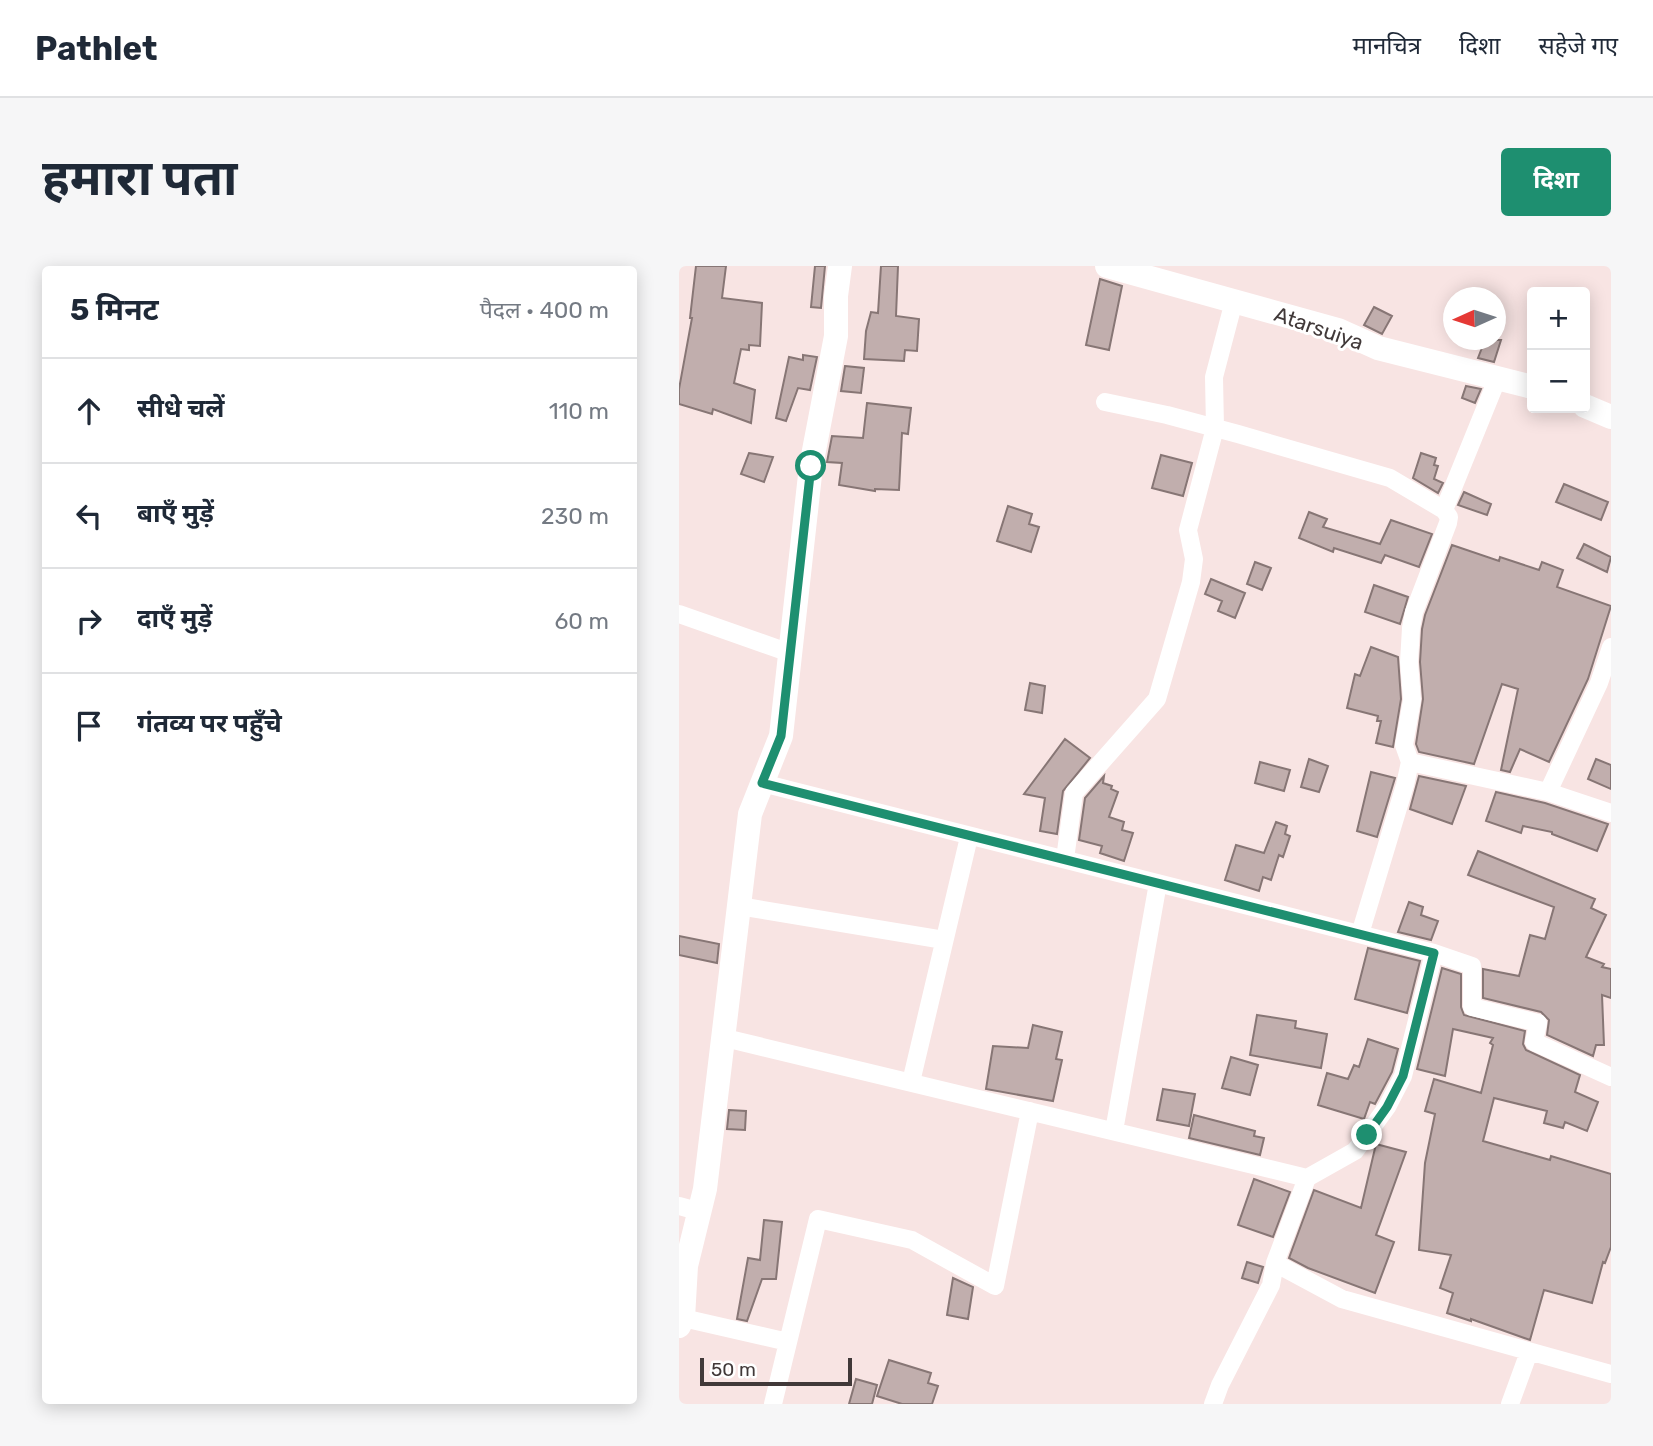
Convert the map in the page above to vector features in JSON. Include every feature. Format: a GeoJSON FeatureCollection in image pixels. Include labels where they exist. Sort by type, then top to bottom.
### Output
{"type":"FeatureCollection","features":[{"type":"Feature","properties":{"kind":"street"},"geometry":{"type":"LineString","coordinates":[[788,1342],[681,1322],[690,1209],[725,1038],[750,814],[781,736],[811,466],[836,336],[836,296],[840,266]]}},
{"type":"Feature","properties":{"kind":"street","name":"Atarsuiya"},"geometry":{"type":"LineString","coordinates":[[1107,266],[1338,330],[1378,348],[1527,386]]}},
{"type":"Feature","properties":{"kind":"street"},"geometry":{"type":"LineString","coordinates":[[1065,859],[1074,793],[1157,699],[1191,582],[1194,559],[1188,530],[1215,428],[1214,377],[1234,301]]}},
{"type":"Feature","properties":{"kind":"street"},"geometry":{"type":"LineString","coordinates":[[1444,510],[1498,377]]}},
{"type":"Feature","properties":{"kind":"street"},"geometry":{"type":"LineString","coordinates":[[1105,402],[1215,428],[1390,478],[1444,510],[1448,517],[1414,612],[1409,662],[1412,699],[1404,745],[1410,762],[1360,934]]}},
{"type":"Feature","properties":{"kind":"street"},"geometry":{"type":"LineString","coordinates":[[1590,407],[1611,417]]}},
{"type":"Feature","properties":{"kind":"street"},"geometry":{"type":"LineString","coordinates":[[679,614],[790,653]]}},
{"type":"Feature","properties":{"kind":"street"},"geometry":{"type":"LineString","coordinates":[[1548,792],[1609,656]]}},
{"type":"Feature","properties":{"kind":"street"},"geometry":{"type":"LineString","coordinates":[[1410,762],[1548,792],[1611,813]]}},
{"type":"Feature","properties":{"kind":"street"},"geometry":{"type":"LineString","coordinates":[[762,783],[1434,953],[1472,966],[1472,1007],[1538,1023],[1534,1042],[1611,1077]]}},
{"type":"Feature","properties":{"kind":"street"},"geometry":{"type":"LineString","coordinates":[[911,1082],[969,836]]}},
{"type":"Feature","properties":{"kind":"street"},"geometry":{"type":"LineString","coordinates":[[1114,1131],[1158,883]]}},
{"type":"Feature","properties":{"kind":"street"},"geometry":{"type":"LineString","coordinates":[[739,906],[944,940]]}},
{"type":"Feature","properties":{"kind":"street"},"geometry":{"type":"LineString","coordinates":[[1213,1404],[1271,1285],[1275,1263],[1307,1178],[1355,1151],[1387,1107],[1403,1076],[1434,953]]}},
{"type":"Feature","properties":{"kind":"street"},"geometry":{"type":"LineString","coordinates":[[725,1038],[1307,1178]]}},
{"type":"Feature","properties":{"kind":"street"},"geometry":{"type":"LineString","coordinates":[[773,1404],[818,1219],[912,1240],[995,1286],[1030,1111]]}},
{"type":"Feature","properties":{"kind":"street"},"geometry":{"type":"LineString","coordinates":[[1275,1263],[1342,1299],[1611,1374]]}},
{"type":"Feature","properties":{"kind":"street"},"geometry":{"type":"LineString","coordinates":[[1510,1404],[1529,1352]]}},
{"type":"Feature","properties":{"kind":"building"},"geometry":{"type":"Polygon","coordinates":[[[696,266],[726,266],[722,298],[762,303],[760,346],[749,345],[749,350],[741,349],[734,383],[755,390],[751,423],[713,409],[712,414],[679,404],[679,389],[692,318],[696,266]]]}},
{"type":"Feature","properties":{"kind":"building"},"geometry":{"type":"Polygon","coordinates":[[[815,266],[825,266],[821,308],[811,307],[815,266]]]}},
{"type":"Feature","properties":{"kind":"building"},"geometry":{"type":"Polygon","coordinates":[[[881,266],[898,266],[896,316],[919,319],[917,351],[905,350],[904,361],[864,359],[866,331],[871,312],[878,313],[881,266]]]}},
{"type":"Feature","properties":{"kind":"building"},"geometry":{"type":"Polygon","coordinates":[[[1100,279],[1122,286],[1109,350],[1086,345],[1100,279]]]}},
{"type":"Feature","properties":{"kind":"building"},"geometry":{"type":"Polygon","coordinates":[[[1374,307],[1392,316],[1382,334],[1364,325],[1374,307]]]}},
{"type":"Feature","properties":{"kind":"building"},"geometry":{"type":"Polygon","coordinates":[[[1481,350],[1498,350],[1494,362],[1478,358],[1481,350]]]}},
{"type":"Feature","properties":{"kind":"building"},"geometry":{"type":"Polygon","coordinates":[[[803,355],[817,357],[810,390],[798,388],[786,421],[776,418],[789,357],[803,360],[803,355]]]}},
{"type":"Feature","properties":{"kind":"building"},"geometry":{"type":"Polygon","coordinates":[[[845,366],[864,368],[861,393],[841,391],[845,366]]]}},
{"type":"Feature","properties":{"kind":"building"},"geometry":{"type":"Polygon","coordinates":[[[1466,386],[1481,389],[1475,403],[1462,398],[1466,386]]]}},
{"type":"Feature","properties":{"kind":"building"},"geometry":{"type":"Polygon","coordinates":[[[867,403],[911,408],[908,434],[902,433],[899,490],[875,491],[839,485],[842,463],[827,462],[832,436],[863,438],[867,403]]]}},
{"type":"Feature","properties":{"kind":"building"},"geometry":{"type":"Polygon","coordinates":[[[749,453],[773,457],[764,482],[741,474],[749,453]]]}},
{"type":"Feature","properties":{"kind":"building"},"geometry":{"type":"Polygon","coordinates":[[[1421,453],[1436,458],[1434,465],[1438,466],[1434,479],[1443,483],[1438,493],[1413,478],[1421,453]]]}},
{"type":"Feature","properties":{"kind":"building"},"geometry":{"type":"Polygon","coordinates":[[[1161,455],[1192,463],[1183,496],[1152,488],[1161,455]]]}},
{"type":"Feature","properties":{"kind":"building"},"geometry":{"type":"Polygon","coordinates":[[[1564,484],[1608,502],[1601,520],[1556,502],[1564,484]]]}},
{"type":"Feature","properties":{"kind":"building"},"geometry":{"type":"Polygon","coordinates":[[[1464,492],[1491,504],[1487,515],[1458,505],[1464,492]]]}},
{"type":"Feature","properties":{"kind":"building"},"geometry":{"type":"Polygon","coordinates":[[[1008,506],[1032,514],[1029,524],[1039,527],[1031,552],[997,541],[1008,506]]]}},
{"type":"Feature","properties":{"kind":"building"},"geometry":{"type":"Polygon","coordinates":[[[1309,512],[1327,519],[1323,527],[1380,544],[1391,520],[1432,534],[1419,567],[1385,555],[1381,563],[1334,548],[1333,552],[1299,538],[1309,512]]]}},
{"type":"Feature","properties":{"kind":"building"},"geometry":{"type":"Polygon","coordinates":[[[1584,544],[1611,557],[1607,572],[1577,558],[1584,544]]]}},
{"type":"Feature","properties":{"kind":"building"},"geometry":{"type":"Polygon","coordinates":[[[1452,545],[1499,561],[1500,557],[1539,570],[1542,562],[1563,570],[1557,587],[1611,606],[1588,679],[1549,762],[1520,749],[1510,772],[1501,770],[1518,689],[1502,684],[1474,764],[1419,752],[1416,744],[1423,699],[1420,662],[1422,629],[1452,545]]]}},
{"type":"Feature","properties":{"kind":"building"},"geometry":{"type":"Polygon","coordinates":[[[1255,562],[1271,568],[1262,590],[1247,584],[1255,562]]]}},
{"type":"Feature","properties":{"kind":"building"},"geometry":{"type":"Polygon","coordinates":[[[1211,579],[1245,593],[1235,618],[1218,611],[1222,601],[1205,594],[1211,579]]]}},
{"type":"Feature","properties":{"kind":"building"},"geometry":{"type":"Polygon","coordinates":[[[1374,585],[1408,597],[1400,624],[1365,612],[1374,585]]]}},
{"type":"Feature","properties":{"kind":"building"},"geometry":{"type":"Polygon","coordinates":[[[1371,647],[1398,657],[1401,699],[1393,747],[1376,743],[1381,721],[1377,721],[1378,716],[1347,708],[1355,674],[1360,676],[1371,647]]]}},
{"type":"Feature","properties":{"kind":"building"},"geometry":{"type":"Polygon","coordinates":[[[1030,683],[1045,686],[1042,713],[1025,710],[1030,683]]]}},
{"type":"Feature","properties":{"kind":"building"},"geometry":{"type":"Polygon","coordinates":[[[1065,739],[1090,758],[1063,791],[1057,834],[1040,831],[1045,798],[1024,794],[1065,739]]]}},
{"type":"Feature","properties":{"kind":"building"},"geometry":{"type":"Polygon","coordinates":[[[1309,759],[1328,766],[1319,792],[1301,787],[1309,759]]]}},
{"type":"Feature","properties":{"kind":"building"},"geometry":{"type":"Polygon","coordinates":[[[1596,759],[1611,765],[1611,789],[1588,779],[1596,759]]]}},
{"type":"Feature","properties":{"kind":"building"},"geometry":{"type":"Polygon","coordinates":[[[1260,762],[1290,770],[1284,791],[1255,783],[1260,762]]]}},
{"type":"Feature","properties":{"kind":"building"},"geometry":{"type":"Polygon","coordinates":[[[1371,772],[1395,778],[1377,837],[1357,831],[1371,772]]]}},
{"type":"Feature","properties":{"kind":"building"},"geometry":{"type":"Polygon","coordinates":[[[1104,776],[1103,783],[1118,792],[1109,817],[1124,822],[1122,830],[1133,833],[1124,861],[1100,853],[1102,846],[1079,840],[1085,798],[1104,776]]]}},
{"type":"Feature","properties":{"kind":"building"},"geometry":{"type":"Polygon","coordinates":[[[1419,776],[1466,786],[1452,824],[1410,809],[1419,776]]]}},
{"type":"Feature","properties":{"kind":"building"},"geometry":{"type":"Polygon","coordinates":[[[1496,792],[1545,803],[1608,824],[1597,851],[1552,832],[1523,826],[1521,833],[1486,821],[1496,792]]]}},
{"type":"Feature","properties":{"kind":"building"},"geometry":{"type":"Polygon","coordinates":[[[1276,822],[1287,826],[1285,834],[1290,836],[1283,857],[1279,855],[1271,880],[1263,877],[1259,891],[1225,880],[1236,845],[1264,853],[1276,822]]]}},
{"type":"Feature","properties":{"kind":"building"},"geometry":{"type":"Polygon","coordinates":[[[1478,851],[1595,899],[1591,908],[1606,915],[1586,957],[1611,969],[1611,998],[1602,995],[1604,1045],[1596,1045],[1593,1056],[1547,1035],[1549,1020],[1541,1012],[1483,998],[1483,969],[1519,976],[1530,935],[1545,939],[1554,907],[1468,875],[1478,851]]]}},
{"type":"Feature","properties":{"kind":"building"},"geometry":{"type":"Polygon","coordinates":[[[1409,902],[1423,907],[1421,915],[1438,921],[1431,940],[1398,932],[1409,902]]]}},
{"type":"Feature","properties":{"kind":"building"},"geometry":{"type":"Polygon","coordinates":[[[679,936],[719,944],[717,963],[679,955],[679,936]]]}},
{"type":"Feature","properties":{"kind":"building"},"geometry":{"type":"Polygon","coordinates":[[[1368,948],[1420,961],[1407,1013],[1355,999],[1368,948]]]}},
{"type":"Feature","properties":{"kind":"building"},"geometry":{"type":"Polygon","coordinates":[[[1442,968],[1461,974],[1461,1007],[1464,1015],[1525,1031],[1523,1044],[1526,1050],[1580,1075],[1575,1092],[1598,1102],[1587,1131],[1565,1122],[1563,1128],[1544,1123],[1547,1111],[1494,1098],[1483,1141],[1550,1160],[1551,1156],[1611,1174],[1611,1247],[1605,1263],[1603,1262],[1592,1303],[1544,1290],[1530,1340],[1447,1313],[1453,1293],[1440,1288],[1451,1255],[1419,1250],[1425,1163],[1435,1114],[1425,1111],[1434,1079],[1481,1093],[1493,1045],[1490,1043],[1493,1038],[1453,1029],[1445,1076],[1417,1069],[1442,968]]]}},
{"type":"Feature","properties":{"kind":"building"},"geometry":{"type":"Polygon","coordinates":[[[1257,1015],[1296,1021],[1295,1028],[1327,1034],[1321,1068],[1250,1055],[1257,1015]]]}},
{"type":"Feature","properties":{"kind":"building"},"geometry":{"type":"Polygon","coordinates":[[[1033,1025],[1062,1032],[1056,1059],[1062,1060],[1053,1101],[986,1089],[993,1046],[1028,1048],[1033,1025]]]}},
{"type":"Feature","properties":{"kind":"building"},"geometry":{"type":"Polygon","coordinates":[[[1368,1039],[1398,1049],[1392,1072],[1375,1104],[1370,1102],[1364,1119],[1318,1105],[1327,1073],[1348,1079],[1354,1065],[1359,1067],[1368,1039]]]}},
{"type":"Feature","properties":{"kind":"building"},"geometry":{"type":"Polygon","coordinates":[[[1231,1057],[1258,1065],[1250,1095],[1222,1088],[1231,1057]]]}},
{"type":"Feature","properties":{"kind":"building"},"geometry":{"type":"Polygon","coordinates":[[[1163,1089],[1195,1094],[1189,1126],[1157,1120],[1163,1089]]]}},
{"type":"Feature","properties":{"kind":"building"},"geometry":{"type":"Polygon","coordinates":[[[729,1110],[746,1111],[745,1130],[727,1129],[729,1110]]]}},
{"type":"Feature","properties":{"kind":"building"},"geometry":{"type":"Polygon","coordinates":[[[1194,1115],[1255,1131],[1254,1136],[1264,1138],[1260,1155],[1189,1138],[1194,1115]]]}},
{"type":"Feature","properties":{"kind":"building"},"geometry":{"type":"Polygon","coordinates":[[[1376,1144],[1406,1152],[1376,1235],[1394,1242],[1375,1293],[1308,1268],[1289,1258],[1314,1190],[1361,1208],[1376,1144]]]}},
{"type":"Feature","properties":{"kind":"building"},"geometry":{"type":"Polygon","coordinates":[[[1254,1179],[1290,1192],[1273,1237],[1238,1225],[1254,1179]]]}},
{"type":"Feature","properties":{"kind":"building"},"geometry":{"type":"Polygon","coordinates":[[[764,1220],[782,1222],[776,1279],[762,1279],[747,1321],[737,1319],[748,1258],[760,1260],[764,1220]]]}},
{"type":"Feature","properties":{"kind":"building"},"geometry":{"type":"Polygon","coordinates":[[[1247,1262],[1263,1267],[1258,1283],[1242,1278],[1247,1262]]]}},
{"type":"Feature","properties":{"kind":"building"},"geometry":{"type":"Polygon","coordinates":[[[953,1278],[973,1287],[968,1319],[947,1315],[953,1278]]]}},
{"type":"Feature","properties":{"kind":"building"},"geometry":{"type":"Polygon","coordinates":[[[889,1360],[931,1373],[928,1383],[938,1386],[932,1404],[902,1404],[877,1396],[889,1360]]]}},
{"type":"Feature","properties":{"kind":"building"},"geometry":{"type":"Polygon","coordinates":[[[856,1379],[877,1385],[872,1404],[849,1404],[856,1379]]]}},
{"type":"Feature","properties":{"kind":"route"},"geometry":{"type":"LineString","coordinates":[[811,466],[781,736],[762,783],[1434,953],[1403,1076],[1387,1107],[1367,1135]]}}]}
